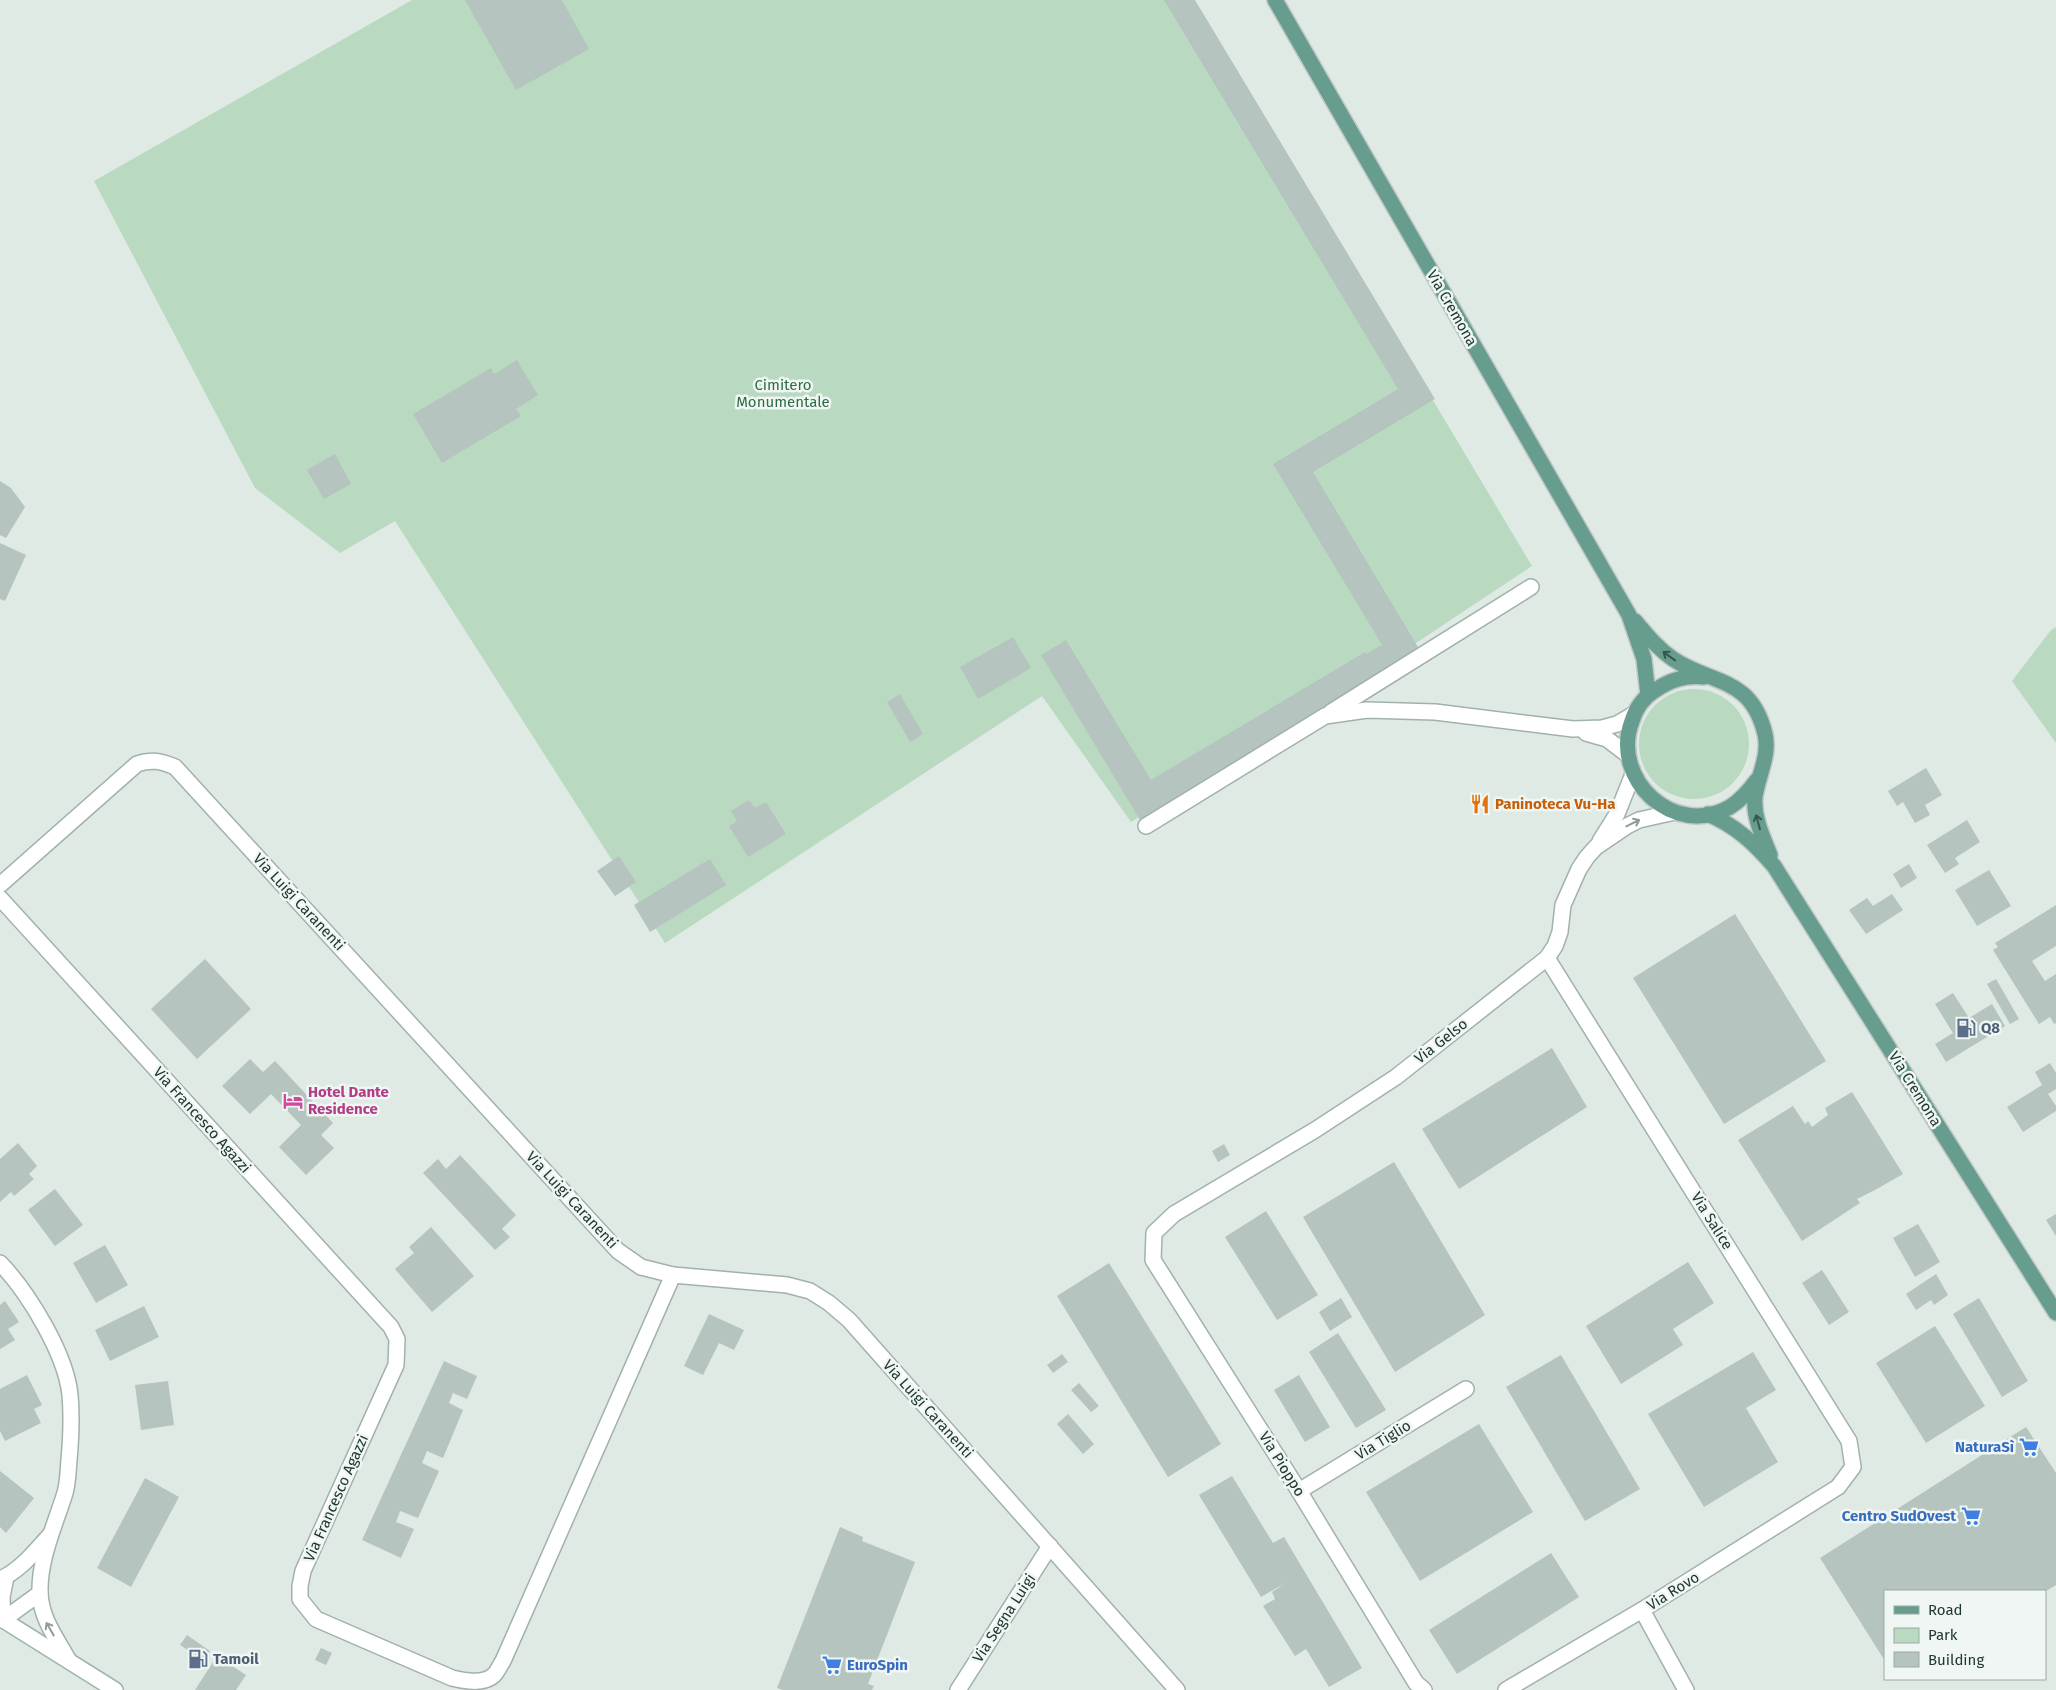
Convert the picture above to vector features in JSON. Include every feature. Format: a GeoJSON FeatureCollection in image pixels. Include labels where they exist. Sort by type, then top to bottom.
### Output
{"type":"FeatureCollection","features":[{"type":"Feature","properties":{"kind":"main road","name":"Via Cremona"},"geometry":{"type":"LineString","coordinates":[[1275,0],[1629,615],[1655,645],[1673,659],[1732,685],[1749,699],[1760,716],[1766,736],[1766,757],[1755,797],[1756,813],[1760,830],[1774,866]]}},
{"type":"Feature","properties":{"kind":"main road","name":"Via Cremona"},"geometry":{"type":"LineString","coordinates":[[1629,615],[1644,659],[1648,695]]}},
{"type":"Feature","properties":{"kind":"main road","name":"Via Cremona"},"geometry":{"type":"LineString","coordinates":[[1713,677],[1690,675],[1682,677],[1667,682],[1648,695],[1634,714],[1627,741],[1628,755],[1633,774],[1644,790],[1658,803],[1675,812],[1692,815],[1708,814],[1729,808],[1746,795],[1759,777]]}},
{"type":"Feature","properties":{"kind":"main road","name":"Via Cremona"},"geometry":{"type":"LineString","coordinates":[[1708,814],[1725,821],[1749,839],[1774,866],[2056,1313]]}},
{"type":"Feature","properties":{"kind":"street"},"geometry":{"type":"LineString","coordinates":[[1146,826],[1531,588]]}},
{"type":"Feature","properties":{"kind":"street"},"geometry":{"type":"LineString","coordinates":[[1325,716],[1367,710],[1435,712],[1573,729],[1602,728],[1617,724],[1634,714]]}},
{"type":"Feature","properties":{"kind":"street"},"geometry":{"type":"LineString","coordinates":[[1573,729],[1607,739],[1628,755]]}},
{"type":"Feature","properties":{"kind":"street","name":"Via Luigi Caranenti"},"geometry":{"type":"LineString","coordinates":[[0,885],[137,764],[149,760],[163,762],[175,768],[618,1251],[641,1267],[673,1275],[787,1285],[810,1291],[829,1303],[849,1320],[1177,1690]]}},
{"type":"Feature","properties":{"kind":"street"},"geometry":{"type":"LineString","coordinates":[[1596,846],[1617,814],[1633,774]]}},
{"type":"Feature","properties":{"kind":"street","name":"Via Gelso"},"geometry":{"type":"LineString","coordinates":[[1154,1233],[1174,1214],[1315,1130],[1396,1077],[1547,958],[1555,946],[1560,932],[1563,905],[1570,889],[1579,869],[1596,846],[1640,820],[1675,812]]}},
{"type":"Feature","properties":{"kind":"street","name":"Via Francesco Agazzi"},"geometry":{"type":"LineString","coordinates":[[0,898],[391,1327],[396,1340],[396,1365],[303,1571],[300,1599],[316,1619],[452,1678],[467,1682],[494,1676],[503,1661],[673,1275]]}},
{"type":"Feature","properties":{"kind":"street","name":"Via Salice"},"geometry":{"type":"LineString","coordinates":[[1547,958],[1849,1441],[1853,1467],[1838,1487]]}},
{"type":"Feature","properties":{"kind":"street","name":"Via Pioppo"},"geometry":{"type":"LineString","coordinates":[[1154,1233],[1153,1260],[1299,1491],[1416,1683],[1424,1690]]}},
{"type":"Feature","properties":{"kind":"street"},"geometry":{"type":"LineString","coordinates":[[0,1263],[37,1312],[61,1360],[70,1394],[72,1434],[65,1491],[51,1534],[42,1571],[40,1592],[44,1618],[70,1662]]}},
{"type":"Feature","properties":{"kind":"street","name":"Via Tiglio"},"geometry":{"type":"LineString","coordinates":[[1299,1491],[1466,1389]]}},
{"type":"Feature","properties":{"kind":"street","name":"Via Rovo"},"geometry":{"type":"LineString","coordinates":[[1506,1690],[1642,1610],[1838,1487]]}},
{"type":"Feature","properties":{"kind":"street"},"geometry":{"type":"LineString","coordinates":[[2,1619],[3,1578],[24,1562],[51,1534]]}},
{"type":"Feature","properties":{"kind":"street","name":"Via Segna Luigi"},"geometry":{"type":"LineString","coordinates":[[958,1690],[1050,1546]]}},
{"type":"Feature","properties":{"kind":"street"},"geometry":{"type":"LineString","coordinates":[[2,1619],[40,1592]]}},
{"type":"Feature","properties":{"kind":"street"},"geometry":{"type":"LineString","coordinates":[[1642,1610],[1686,1690]]}},
{"type":"Feature","properties":{"kind":"street"},"geometry":{"type":"LineString","coordinates":[[2,1619],[115,1690]]}},
{"type":"Feature","properties":{"kind":"green space","name":"Cimitero Monumentale"},"geometry":{"type":"Polygon","coordinates":[[[412,0],[1186,0],[1431,397],[1532,566],[1407,649],[1131,822],[1042,696],[665,943],[395,521],[340,553],[255,488],[94,181],[412,0]]]}},
{"type":"Feature","properties":{"kind":"green space"},"geometry":{"type":"Polygon","coordinates":[[[2056,627],[2056,743],[2012,681],[2051,630],[2056,627]]]}},
{"type":"Feature","properties":{"kind":"green space"},"geometry":{"type":"Polygon","coordinates":[[[1694,689],[1715,693],[1733,705],[1745,723],[1749,744],[1745,765],[1733,783],[1715,795],[1694,799],[1673,795],[1655,783],[1643,765],[1639,744],[1643,723],[1655,705],[1673,693],[1694,689]]]}},
{"type":"Feature","properties":{"kind":"building"},"geometry":{"type":"Polygon","coordinates":[[[465,0],[562,0],[589,49],[516,90],[465,0]]]}},
{"type":"Feature","properties":{"kind":"building"},"geometry":{"type":"Polygon","coordinates":[[[1164,0],[1195,0],[1435,399],[1313,472],[1421,652],[1140,820],[1041,655],[1066,640],[1151,780],[1365,652],[1366,654],[1382,645],[1273,464],[1398,389],[1164,0]]]}},
{"type":"Feature","properties":{"kind":"building"},"geometry":{"type":"Polygon","coordinates":[[[517,360],[538,395],[516,409],[521,416],[442,463],[413,414],[491,368],[494,374],[517,360]]]}},
{"type":"Feature","properties":{"kind":"building"},"geometry":{"type":"Polygon","coordinates":[[[335,454],[351,484],[324,499],[307,470],[335,454]]]}},
{"type":"Feature","properties":{"kind":"building"},"geometry":{"type":"Polygon","coordinates":[[[0,481],[11,488],[25,507],[6,538],[0,535],[0,481]]]}},
{"type":"Feature","properties":{"kind":"building"},"geometry":{"type":"Polygon","coordinates":[[[0,543],[26,555],[5,601],[0,599],[0,543]]]}},
{"type":"Feature","properties":{"kind":"building"},"geometry":{"type":"Polygon","coordinates":[[[1013,637],[1031,668],[978,699],[960,667],[1013,637]]]}},
{"type":"Feature","properties":{"kind":"building"},"geometry":{"type":"Polygon","coordinates":[[[900,694],[923,734],[910,742],[887,702],[900,694]]]}},
{"type":"Feature","properties":{"kind":"building"},"geometry":{"type":"Polygon","coordinates":[[[1926,768],[1942,795],[1925,805],[1930,815],[1915,823],[1903,802],[1897,806],[1888,791],[1926,768]]]}},
{"type":"Feature","properties":{"kind":"building"},"geometry":{"type":"Polygon","coordinates":[[[749,800],[755,808],[766,802],[786,834],[748,857],[729,826],[737,821],[731,811],[749,800]]]}},
{"type":"Feature","properties":{"kind":"building"},"geometry":{"type":"Polygon","coordinates":[[[1967,820],[1980,842],[1955,858],[1959,864],[1945,873],[1927,845],[1967,820]]]}},
{"type":"Feature","properties":{"kind":"building"},"geometry":{"type":"Polygon","coordinates":[[[619,856],[636,882],[615,896],[597,871],[619,856]]]}},
{"type":"Feature","properties":{"kind":"building"},"geometry":{"type":"Polygon","coordinates":[[[710,859],[726,885],[650,932],[634,905],[710,859]]]}},
{"type":"Feature","properties":{"kind":"building"},"geometry":{"type":"Polygon","coordinates":[[[1909,864],[1917,878],[1901,888],[1893,874],[1909,864]]]}},
{"type":"Feature","properties":{"kind":"building"},"geometry":{"type":"Polygon","coordinates":[[[1989,870],[2011,906],[1977,926],[1955,890],[1989,870]]]}},
{"type":"Feature","properties":{"kind":"building"},"geometry":{"type":"Polygon","coordinates":[[[1892,894],[1903,910],[1866,934],[1849,910],[1867,898],[1873,906],[1892,894]]]}},
{"type":"Feature","properties":{"kind":"building"},"geometry":{"type":"Polygon","coordinates":[[[2056,905],[2056,946],[2032,961],[2045,981],[2056,974],[2056,1023],[2054,1024],[2050,1017],[2039,1024],[1993,950],[1998,947],[1995,943],[2056,905]]]}},
{"type":"Feature","properties":{"kind":"building"},"geometry":{"type":"Polygon","coordinates":[[[1735,914],[1826,1061],[1724,1124],[1633,978],[1735,914]]]}},
{"type":"Feature","properties":{"kind":"building"},"geometry":{"type":"Polygon","coordinates":[[[205,959],[251,1009],[197,1059],[151,1009],[205,959]]]}},
{"type":"Feature","properties":{"kind":"building"},"geometry":{"type":"Polygon","coordinates":[[[1996,979],[2019,1019],[2010,1024],[1987,984],[1996,979]]]}},
{"type":"Feature","properties":{"kind":"building"},"geometry":{"type":"Polygon","coordinates":[[[1953,993],[1969,1018],[1992,1004],[2005,1026],[1946,1062],[1935,1044],[1953,1033],[1935,1004],[1953,993]]]}},
{"type":"Feature","properties":{"kind":"building"},"geometry":{"type":"Polygon","coordinates":[[[1552,1048],[1587,1107],[1459,1189],[1422,1129],[1552,1048]]]}},
{"type":"Feature","properties":{"kind":"building"},"geometry":{"type":"Polygon","coordinates":[[[250,1059],[263,1072],[275,1061],[333,1123],[321,1135],[334,1148],[306,1175],[279,1147],[301,1125],[271,1094],[250,1114],[222,1086],[250,1059]]]}},
{"type":"Feature","properties":{"kind":"building"},"geometry":{"type":"Polygon","coordinates":[[[2050,1063],[2056,1073],[2056,1089],[2048,1094],[2056,1106],[2056,1111],[2023,1132],[2007,1107],[2042,1085],[2035,1072],[2050,1063]]]}},
{"type":"Feature","properties":{"kind":"building"},"geometry":{"type":"Polygon","coordinates":[[[1852,1092],[1903,1174],[1857,1199],[1860,1203],[1802,1241],[1738,1140],[1793,1106],[1805,1124],[1808,1121],[1812,1127],[1828,1115],[1825,1108],[1852,1092]]]}},
{"type":"Feature","properties":{"kind":"building"},"geometry":{"type":"Polygon","coordinates":[[[18,1143],[37,1166],[29,1174],[34,1179],[14,1196],[11,1192],[0,1202],[0,1159],[18,1143]]]}},
{"type":"Feature","properties":{"kind":"building"},"geometry":{"type":"Polygon","coordinates":[[[1224,1144],[1230,1155],[1218,1162],[1212,1151],[1224,1144]]]}},
{"type":"Feature","properties":{"kind":"building"},"geometry":{"type":"Polygon","coordinates":[[[460,1155],[516,1215],[502,1229],[510,1237],[495,1250],[423,1173],[438,1159],[446,1169],[460,1155]]]}},
{"type":"Feature","properties":{"kind":"building"},"geometry":{"type":"Polygon","coordinates":[[[1394,1162],[1485,1315],[1395,1372],[1303,1217],[1394,1162]]]}},
{"type":"Feature","properties":{"kind":"building"},"geometry":{"type":"Polygon","coordinates":[[[55,1189],[83,1225],[55,1246],[28,1210],[55,1189]]]}},
{"type":"Feature","properties":{"kind":"building"},"geometry":{"type":"Polygon","coordinates":[[[1266,1211],[1318,1295],[1277,1320],[1225,1237],[1266,1211]]]}},
{"type":"Feature","properties":{"kind":"building"},"geometry":{"type":"Polygon","coordinates":[[[2056,1214],[2056,1236],[2046,1220],[2056,1214]]]}},
{"type":"Feature","properties":{"kind":"building"},"geometry":{"type":"Polygon","coordinates":[[[1918,1224],[1940,1262],[1915,1277],[1893,1238],[1918,1224]]]}},
{"type":"Feature","properties":{"kind":"building"},"geometry":{"type":"Polygon","coordinates":[[[431,1227],[474,1276],[432,1312],[395,1269],[414,1253],[409,1247],[431,1227]]]}},
{"type":"Feature","properties":{"kind":"building"},"geometry":{"type":"Polygon","coordinates":[[[105,1245],[128,1285],[96,1303],[73,1263],[105,1245]]]}},
{"type":"Feature","properties":{"kind":"building"},"geometry":{"type":"Polygon","coordinates":[[[1688,1262],[1714,1303],[1673,1329],[1683,1345],[1621,1384],[1586,1326],[1688,1262]]]}},
{"type":"Feature","properties":{"kind":"building"},"geometry":{"type":"Polygon","coordinates":[[[1109,1263],[1221,1444],[1168,1477],[1057,1296],[1109,1263]]]}},
{"type":"Feature","properties":{"kind":"building"},"geometry":{"type":"Polygon","coordinates":[[[1822,1270],[1849,1312],[1829,1325],[1802,1283],[1822,1270]]]}},
{"type":"Feature","properties":{"kind":"building"},"geometry":{"type":"Polygon","coordinates":[[[1936,1274],[1948,1295],[1934,1305],[1931,1300],[1916,1310],[1906,1294],[1936,1274]]]}},
{"type":"Feature","properties":{"kind":"building"},"geometry":{"type":"Polygon","coordinates":[[[1341,1298],[1352,1317],[1330,1331],[1319,1312],[1341,1298]]]}},
{"type":"Feature","properties":{"kind":"building"},"geometry":{"type":"Polygon","coordinates":[[[1979,1298],[2028,1381],[2002,1397],[1953,1314],[1979,1298]]]}},
{"type":"Feature","properties":{"kind":"building"},"geometry":{"type":"Polygon","coordinates":[[[5,1301],[19,1322],[8,1329],[15,1340],[0,1349],[0,1305],[5,1301]]]}},
{"type":"Feature","properties":{"kind":"building"},"geometry":{"type":"Polygon","coordinates":[[[144,1306],[159,1337],[110,1361],[95,1330],[144,1306]]]}},
{"type":"Feature","properties":{"kind":"building"},"geometry":{"type":"Polygon","coordinates":[[[709,1314],[744,1330],[734,1350],[719,1343],[703,1375],[684,1366],[709,1314]]]}},
{"type":"Feature","properties":{"kind":"building"},"geometry":{"type":"Polygon","coordinates":[[[1935,1326],[1985,1406],[1926,1443],[1876,1363],[1935,1326]]]}},
{"type":"Feature","properties":{"kind":"building"},"geometry":{"type":"Polygon","coordinates":[[[1338,1333],[1386,1410],[1356,1428],[1309,1352],[1338,1333]]]}},
{"type":"Feature","properties":{"kind":"building"},"geometry":{"type":"Polygon","coordinates":[[[1753,1352],[1776,1390],[1746,1408],[1778,1462],[1704,1507],[1648,1414],[1753,1352]]]}},
{"type":"Feature","properties":{"kind":"building"},"geometry":{"type":"Polygon","coordinates":[[[1062,1354],[1068,1362],[1053,1373],[1047,1365],[1062,1354]]]}},
{"type":"Feature","properties":{"kind":"building"},"geometry":{"type":"Polygon","coordinates":[[[1561,1355],[1640,1489],[1585,1521],[1506,1387],[1561,1355]]]}},
{"type":"Feature","properties":{"kind":"building"},"geometry":{"type":"Polygon","coordinates":[[[444,1361],[477,1376],[467,1399],[453,1393],[449,1403],[463,1410],[443,1458],[427,1451],[422,1463],[439,1471],[418,1518],[400,1511],[396,1522],[414,1529],[401,1558],[362,1540],[444,1361]]]}},
{"type":"Feature","properties":{"kind":"building"},"geometry":{"type":"Polygon","coordinates":[[[27,1375],[42,1405],[34,1409],[41,1423],[5,1441],[0,1431],[0,1389],[27,1375]]]}},
{"type":"Feature","properties":{"kind":"building"},"geometry":{"type":"Polygon","coordinates":[[[1299,1375],[1330,1427],[1305,1442],[1274,1390],[1299,1375]]]}},
{"type":"Feature","properties":{"kind":"building"},"geometry":{"type":"Polygon","coordinates":[[[168,1381],[174,1425],[141,1430],[135,1385],[168,1381]]]}},
{"type":"Feature","properties":{"kind":"building"},"geometry":{"type":"Polygon","coordinates":[[[1079,1383],[1099,1406],[1091,1412],[1071,1390],[1079,1383]]]}},
{"type":"Feature","properties":{"kind":"building"},"geometry":{"type":"Polygon","coordinates":[[[1068,1414],[1094,1444],[1083,1454],[1057,1424],[1068,1414]]]}},
{"type":"Feature","properties":{"kind":"building"},"geometry":{"type":"Polygon","coordinates":[[[1479,1424],[1533,1512],[1420,1581],[1366,1492],[1479,1424]]]}},
{"type":"Feature","properties":{"kind":"building","name":"Centro SudOvest"},"geometry":{"type":"Polygon","coordinates":[[[2026,1427],[2056,1473],[2056,1585],[2046,1591],[1884,1590],[1884,1659],[1820,1558],[2026,1427]]]}},
{"type":"Feature","properties":{"kind":"building"},"geometry":{"type":"Polygon","coordinates":[[[0,1471],[34,1498],[6,1533],[0,1527],[0,1471]]]}},
{"type":"Feature","properties":{"kind":"building"},"geometry":{"type":"Polygon","coordinates":[[[1232,1476],[1273,1543],[1284,1537],[1362,1668],[1329,1687],[1306,1649],[1295,1656],[1263,1606],[1275,1599],[1272,1592],[1285,1583],[1261,1597],[1199,1495],[1232,1476]]]}},
{"type":"Feature","properties":{"kind":"building"},"geometry":{"type":"Polygon","coordinates":[[[145,1478],[179,1497],[131,1587],[97,1568],[145,1478]]]}},
{"type":"Feature","properties":{"kind":"building"},"geometry":{"type":"Polygon","coordinates":[[[840,1527],[863,1537],[862,1541],[915,1562],[868,1684],[874,1686],[872,1690],[783,1690],[777,1688],[840,1527]]]}},
{"type":"Feature","properties":{"kind":"building"},"geometry":{"type":"Polygon","coordinates":[[[1551,1553],[1579,1597],[1457,1674],[1429,1630],[1551,1553]]]}},
{"type":"Feature","properties":{"kind":"building"},"geometry":{"type":"Polygon","coordinates":[[[187,1635],[210,1651],[203,1660],[180,1645],[187,1635]]]}},
{"type":"Feature","properties":{"kind":"building"},"geometry":{"type":"Polygon","coordinates":[[[321,1648],[332,1653],[326,1665],[315,1660],[321,1648]]]}},
{"type":"Feature","properties":{"kind":"building"},"geometry":{"type":"Polygon","coordinates":[[[217,1656],[246,1675],[236,1690],[195,1690],[217,1656]]]}},
{"type":"Feature","properties":{"kind":"place","name":"Paninoteca Vu-Ha"},"geometry":{"type":"Point","coordinates":[1480,804]}},
{"type":"Feature","properties":{"kind":"place","name":"Q8"},"geometry":{"type":"Point","coordinates":[1966,1028]}},
{"type":"Feature","properties":{"kind":"place","name":"Hotel Dante Residence"},"geometry":{"type":"Point","coordinates":[293,1101]}},
{"type":"Feature","properties":{"kind":"place","name":"NaturaSì"},"geometry":{"type":"Point","coordinates":[2029,1447]}},
{"type":"Feature","properties":{"kind":"place","name":"Centro SudOvest"},"geometry":{"type":"Point","coordinates":[1971,1516]}},
{"type":"Feature","properties":{"kind":"place","name":"Tamoil"},"geometry":{"type":"Point","coordinates":[198,1659]}},
{"type":"Feature","properties":{"kind":"place","name":"EuroSpin"},"geometry":{"type":"Point","coordinates":[832,1665]}}]}
